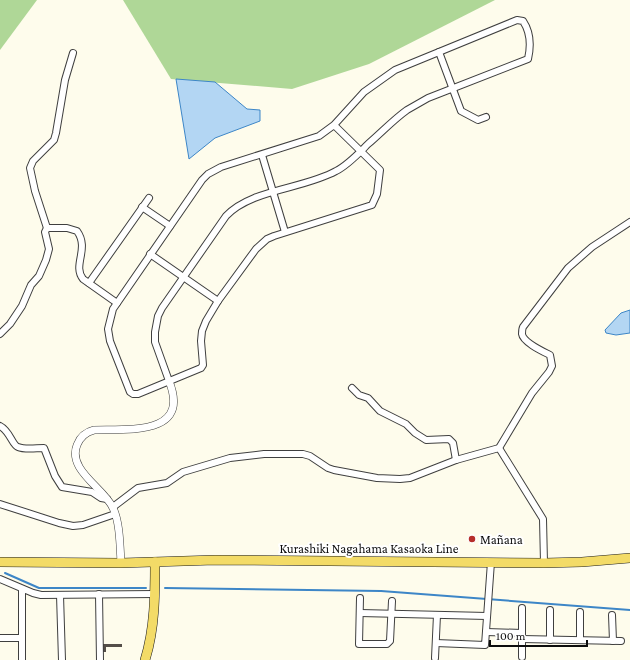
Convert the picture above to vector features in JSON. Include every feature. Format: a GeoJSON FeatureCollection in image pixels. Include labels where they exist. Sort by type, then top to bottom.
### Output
{"type":"FeatureCollection","features":[{"type":"Feature","properties":{"kind":"main road","name":"Kurashiki Nagahama Kasaoka Line"},"geometry":{"type":"LineString","coordinates":[[0,562],[121,563],[223,560],[544,563],[582,562],[630,558]]}},
{"type":"Feature","properties":{"kind":"main road"},"geometry":{"type":"LineString","coordinates":[[145,660],[149,646],[154,594],[155,562]]}},
{"type":"Feature","properties":{"kind":"street"},"geometry":{"type":"LineString","coordinates":[[121,563],[114,510],[107,499],[76,463],[75,449],[85,434],[94,430],[145,428],[160,423],[166,418],[173,406],[172,390],[169,381],[156,342],[155,332],[158,316],[226,216],[232,209],[247,200],[324,177],[336,171],[346,164],[360,152],[408,110],[428,98],[528,59],[530,37],[523,21],[517,20],[395,70],[364,92],[334,125],[319,136],[221,167],[208,174],[112,309],[108,330],[110,341],[130,392],[133,394],[138,394],[169,381],[201,368],[204,365],[201,350],[202,331],[206,321],[218,301],[256,249],[267,239],[372,205],[377,194],[380,170],[360,152],[334,125]]}},
{"type":"Feature","properties":{"kind":"street"},"geometry":{"type":"LineString","coordinates":[[439,52],[461,111],[478,120],[486,117]]}},
{"type":"Feature","properties":{"kind":"street"},"geometry":{"type":"LineString","coordinates":[[0,334],[10,324],[22,306],[31,285],[39,276],[49,249],[45,232],[47,228],[35,191],[30,168],[33,161],[54,140],[65,80],[73,53]]}},
{"type":"Feature","properties":{"kind":"street"},"geometry":{"type":"LineString","coordinates":[[262,154],[285,232]]}},
{"type":"Feature","properties":{"kind":"street"},"geometry":{"type":"LineString","coordinates":[[89,283],[148,198]]}},
{"type":"Feature","properties":{"kind":"street"},"geometry":{"type":"LineString","coordinates":[[142,207],[170,226]]}},
{"type":"Feature","properties":{"kind":"street"},"geometry":{"type":"LineString","coordinates":[[0,504],[59,523],[73,526],[83,525],[114,510],[138,488],[167,483],[183,472],[230,458],[264,454],[303,454],[310,456],[328,468],[334,470],[377,478],[400,479],[410,478],[456,460],[499,448],[532,393],[552,366],[550,355],[537,349],[524,338],[522,334],[523,327],[568,268],[592,247],[630,222]]}},
{"type":"Feature","properties":{"kind":"street"},"geometry":{"type":"LineString","coordinates":[[47,228],[67,228],[77,231],[83,247],[80,260],[80,275],[117,303]]}},
{"type":"Feature","properties":{"kind":"street"},"geometry":{"type":"LineString","coordinates":[[150,254],[218,301]]}},
{"type":"Feature","properties":{"kind":"street"},"geometry":{"type":"LineString","coordinates":[[352,388],[359,396],[368,398],[380,411],[406,424],[415,433],[426,440],[449,439],[453,443],[456,460]]}},
{"type":"Feature","properties":{"kind":"street"},"geometry":{"type":"LineString","coordinates":[[0,426],[7,431],[15,445],[19,448],[44,448],[55,476],[62,488],[92,492],[101,498],[107,499]]}},
{"type":"Feature","properties":{"kind":"street"},"geometry":{"type":"LineString","coordinates":[[499,448],[543,519],[544,563]]}},
{"type":"Feature","properties":{"kind":"street"},"geometry":{"type":"LineString","coordinates":[[436,643],[485,645],[491,562]]}},
{"type":"Feature","properties":{"kind":"street"},"geometry":{"type":"LineString","coordinates":[[0,579],[22,589],[42,595],[154,594]]}},
{"type":"Feature","properties":{"kind":"street"},"geometry":{"type":"LineString","coordinates":[[22,589],[22,660]]}},
{"type":"Feature","properties":{"kind":"street"},"geometry":{"type":"LineString","coordinates":[[99,594],[100,660]]}},
{"type":"Feature","properties":{"kind":"street"},"geometry":{"type":"LineString","coordinates":[[60,595],[62,660]]}},
{"type":"Feature","properties":{"kind":"street"},"geometry":{"type":"LineString","coordinates":[[360,598],[359,644],[387,644],[390,641],[392,601]]}},
{"type":"Feature","properties":{"kind":"street"},"geometry":{"type":"LineString","coordinates":[[522,608],[522,657]]}},
{"type":"Feature","properties":{"kind":"street"},"geometry":{"type":"LineString","coordinates":[[550,610],[550,640]]}},
{"type":"Feature","properties":{"kind":"street"},"geometry":{"type":"LineString","coordinates":[[580,612],[580,640]]}},
{"type":"Feature","properties":{"kind":"street"},"geometry":{"type":"LineString","coordinates":[[360,613],[487,616]]}},
{"type":"Feature","properties":{"kind":"street"},"geometry":{"type":"LineString","coordinates":[[435,658],[437,615]]}},
{"type":"Feature","properties":{"kind":"street"},"geometry":{"type":"LineString","coordinates":[[612,615],[613,641]]}},
{"type":"Feature","properties":{"kind":"street"},"geometry":{"type":"LineString","coordinates":[[486,632],[550,640],[621,641]]}},
{"type":"Feature","properties":{"kind":"street"},"geometry":{"type":"LineString","coordinates":[[0,638],[22,638]]}},
{"type":"Feature","properties":{"kind":"green space"},"geometry":{"type":"Polygon","coordinates":[[[0,0],[37,0],[0,50],[0,0]]]}},
{"type":"Feature","properties":{"kind":"green space"},"geometry":{"type":"Polygon","coordinates":[[[123,0],[495,0],[369,64],[292,89],[171,79],[123,0]]]}},
{"type":"Feature","properties":{"kind":"water"},"geometry":{"type":"Polygon","coordinates":[[[176,79],[215,82],[247,109],[260,110],[260,121],[215,138],[189,159],[176,79]]]}},
{"type":"Feature","properties":{"kind":"water"},"geometry":{"type":"Polygon","coordinates":[[[630,310],[630,333],[616,335],[606,333],[605,330],[621,313],[630,310]]]}},
{"type":"Feature","properties":{"kind":"building"},"geometry":{"type":"Polygon","coordinates":[[[102,644],[122,644],[122,647],[106,647],[106,652],[102,652],[102,644]]]}},
{"type":"Feature","properties":{"kind":"waterway"},"geometry":{"type":"LineString","coordinates":[[5,573],[39,588],[146,588]]}},
{"type":"Feature","properties":{"kind":"waterway"},"geometry":{"type":"LineString","coordinates":[[165,588],[381,591],[630,610]]}},
{"type":"Feature","properties":{"kind":"place","name":"Mañana"},"geometry":{"type":"Point","coordinates":[472,539]}}]}
